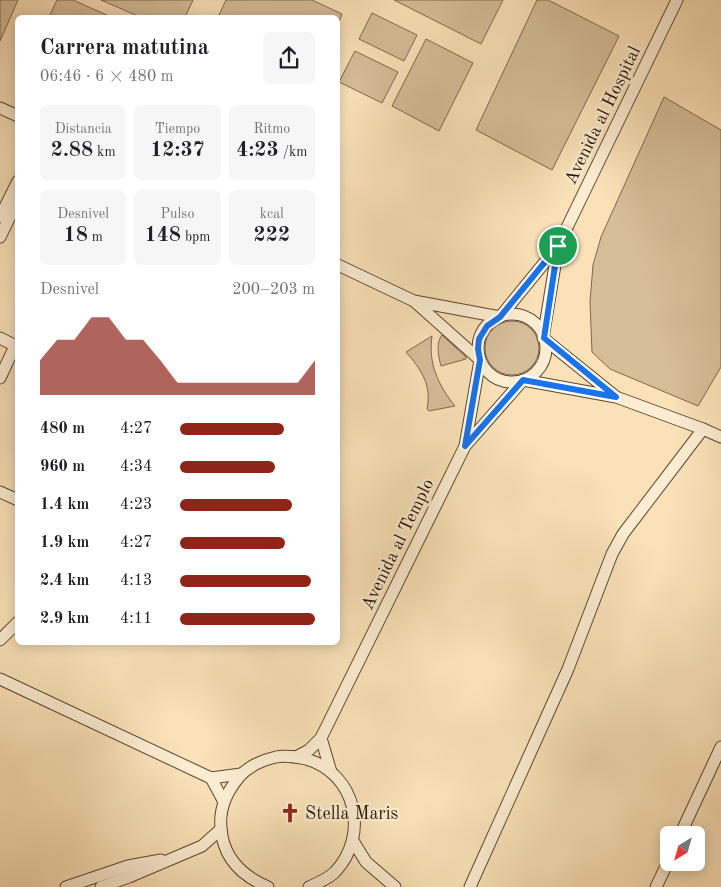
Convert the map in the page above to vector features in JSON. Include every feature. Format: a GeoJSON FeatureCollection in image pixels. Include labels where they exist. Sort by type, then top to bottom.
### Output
{"type":"FeatureCollection","features":[{"type":"Feature","properties":{"kind":"street","name":"Avenida al Hospital"},"geometry":{"type":"LineString","coordinates":[[558,246],[677,0]]}},
{"type":"Feature","properties":{"kind":"street"},"geometry":{"type":"LineString","coordinates":[[0,108],[15,115]]}},
{"type":"Feature","properties":{"kind":"street"},"geometry":{"type":"LineString","coordinates":[[0,217],[15,187]]}},
{"type":"Feature","properties":{"kind":"street"},"geometry":{"type":"LineString","coordinates":[[0,237],[15,206]]}},
{"type":"Feature","properties":{"kind":"street"},"geometry":{"type":"LineString","coordinates":[[465,446],[480,360],[478,344],[481,334],[491,322],[500,317],[558,246]]}},
{"type":"Feature","properties":{"kind":"street"},"geometry":{"type":"LineString","coordinates":[[465,446],[523,380],[536,371],[543,361],[545,350],[544,338],[558,246]]}},
{"type":"Feature","properties":{"kind":"street"},"geometry":{"type":"LineString","coordinates":[[340,266],[414,301],[500,317],[514,315],[524,317],[536,325],[544,338],[616,397]]}},
{"type":"Feature","properties":{"kind":"street"},"geometry":{"type":"LineString","coordinates":[[414,301],[480,360],[486,371],[497,379],[510,382],[523,380],[616,397],[721,437]]}},
{"type":"Feature","properties":{"kind":"street"},"geometry":{"type":"LineString","coordinates":[[0,338],[15,346]]}},
{"type":"Feature","properties":{"kind":"street"},"geometry":{"type":"LineString","coordinates":[[0,378],[15,348]]}},
{"type":"Feature","properties":{"kind":"street"},"geometry":{"type":"LineString","coordinates":[[470,887],[568,669],[612,554],[623,534],[703,429]]}},
{"type":"Feature","properties":{"kind":"street","name":"Avenida al Templo"},"geometry":{"type":"LineString","coordinates":[[321,738],[465,446]]}},
{"type":"Feature","properties":{"kind":"street"},"geometry":{"type":"LineString","coordinates":[[0,492],[15,499]]}},
{"type":"Feature","properties":{"kind":"street"},"geometry":{"type":"LineString","coordinates":[[0,640],[15,625]]}},
{"type":"Feature","properties":{"kind":"street"},"geometry":{"type":"LineString","coordinates":[[0,679],[211,778],[242,774]]}},
{"type":"Feature","properties":{"kind":"street"},"geometry":{"type":"LineString","coordinates":[[296,757],[309,750],[321,738],[331,772]]}},
{"type":"Feature","properties":{"kind":"street"},"geometry":{"type":"LineString","coordinates":[[684,826],[721,747]]}},
{"type":"Feature","properties":{"kind":"street"},"geometry":{"type":"LineString","coordinates":[[268,887],[251,880],[235,865],[224,846],[221,815],[224,802],[231,787],[242,774],[253,765],[281,756],[296,757],[315,762],[331,772],[340,781],[352,803],[355,816],[353,841],[344,861],[334,873],[321,882],[309,887]]}},
{"type":"Feature","properties":{"kind":"street"},"geometry":{"type":"LineString","coordinates":[[211,778],[224,802]]}},
{"type":"Feature","properties":{"kind":"street"},"geometry":{"type":"LineString","coordinates":[[101,887],[202,846],[221,829]]}},
{"type":"Feature","properties":{"kind":"street"},"geometry":{"type":"LineString","coordinates":[[353,841],[366,862],[394,887]]}},
{"type":"Feature","properties":{"kind":"street"},"geometry":{"type":"LineString","coordinates":[[202,846],[224,846]]}},
{"type":"Feature","properties":{"kind":"street"},"geometry":{"type":"LineString","coordinates":[[66,887],[128,866],[170,859]]}},
{"type":"Feature","properties":{"kind":"street"},"geometry":{"type":"LineString","coordinates":[[344,861],[366,862]]}},
{"type":"Feature","properties":{"kind":"street"},"geometry":{"type":"LineString","coordinates":[[656,887],[664,871]]}},
{"type":"Feature","properties":{"kind":"shaded area"},"geometry":{"type":"Polygon","coordinates":[[[0,0],[18,0],[0,41],[0,0]]]}},
{"type":"Feature","properties":{"kind":"shaded area"},"geometry":{"type":"Polygon","coordinates":[[[57,0],[73,0],[107,15],[50,15],[57,0]]]}},
{"type":"Feature","properties":{"kind":"shaded area"},"geometry":{"type":"Polygon","coordinates":[[[101,0],[193,0],[186,15],[135,15],[101,0]]]}},
{"type":"Feature","properties":{"kind":"shaded area"},"geometry":{"type":"Polygon","coordinates":[[[226,0],[312,0],[342,14],[340,20],[340,15],[219,15],[226,0]]]}},
{"type":"Feature","properties":{"kind":"shaded area"},"geometry":{"type":"Polygon","coordinates":[[[394,0],[503,0],[481,44],[394,0]]]}},
{"type":"Feature","properties":{"kind":"shaded area"},"geometry":{"type":"Polygon","coordinates":[[[537,0],[548,0],[619,36],[552,170],[476,130],[537,0]]]}},
{"type":"Feature","properties":{"kind":"shaded area"},"geometry":{"type":"Polygon","coordinates":[[[372,13],[417,35],[404,61],[359,39],[372,13]]]}},
{"type":"Feature","properties":{"kind":"shaded area"},"geometry":{"type":"Polygon","coordinates":[[[426,39],[473,63],[439,131],[392,106],[426,39]]]}},
{"type":"Feature","properties":{"kind":"shaded area"},"geometry":{"type":"Polygon","coordinates":[[[355,51],[398,72],[382,103],[340,82],[355,51]]]}},
{"type":"Feature","properties":{"kind":"shaded area"},"geometry":{"type":"Polygon","coordinates":[[[664,97],[721,130],[721,367],[698,406],[610,369],[592,352],[590,302],[593,265],[601,237],[664,97]]]}},
{"type":"Feature","properties":{"kind":"shaded area"},"geometry":{"type":"Polygon","coordinates":[[[512,321],[522,323],[531,329],[537,338],[539,348],[537,358],[531,367],[522,373],[512,375],[502,373],[493,367],[487,358],[485,348],[487,338],[493,329],[502,323],[512,321]]]}},
{"type":"Feature","properties":{"kind":"shaded area"},"geometry":{"type":"Polygon","coordinates":[[[442,335],[466,359],[441,366],[438,345],[442,335]]]}},
{"type":"Feature","properties":{"kind":"shaded area"},"geometry":{"type":"Polygon","coordinates":[[[432,336],[433,364],[439,382],[455,406],[429,411],[427,409],[427,385],[421,371],[406,352],[432,336]]]}},
{"type":"Feature","properties":{"kind":"place","name":"Stella Maris"},"geometry":{"type":"Point","coordinates":[290,813]}},
{"type":"Feature","properties":{"kind":"route"},"geometry":{"type":"LineString","coordinates":[[558,246],[544,338],[616,397],[523,380],[465,446],[480,360],[478,344],[481,334],[491,322],[500,317],[558,246]]}}]}
